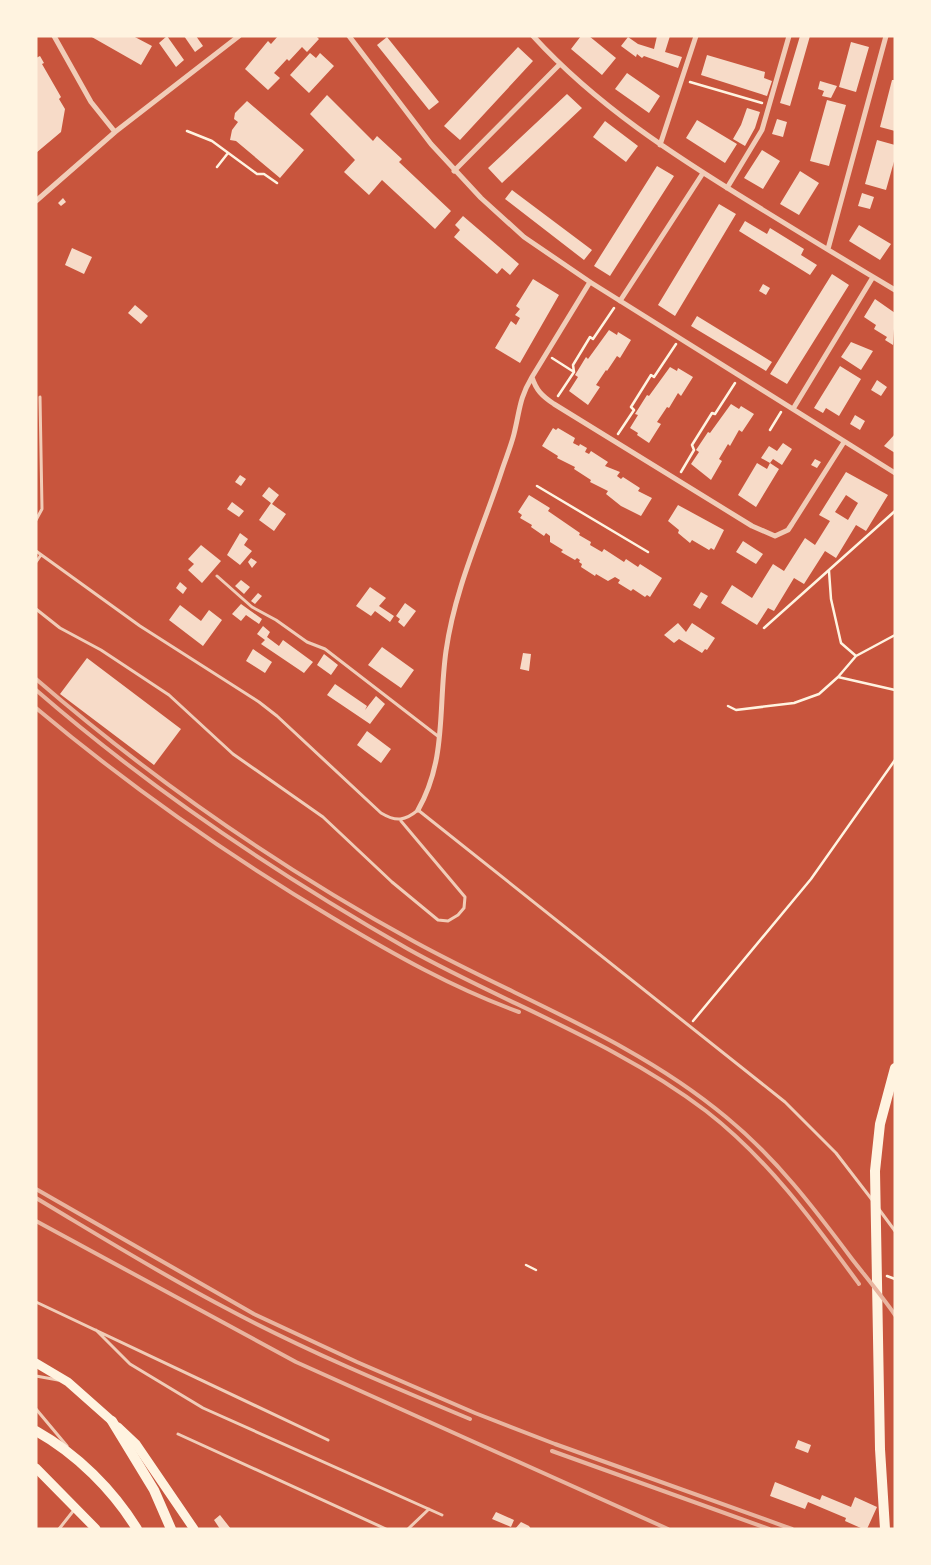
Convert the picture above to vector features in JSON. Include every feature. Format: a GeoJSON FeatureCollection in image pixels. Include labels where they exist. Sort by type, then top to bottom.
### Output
{"type":"FeatureCollection","features":[{"type":"Feature","properties":{"kind":"highway"},"geometry":{"type":"LineString","coordinates":[[885,1529],[880,1449],[874,1220],[875,1171],[883,1109],[895,1068]]}},
{"type":"Feature","properties":{"kind":"highway"},"geometry":{"type":"LineString","coordinates":[[112,1421],[154,1490],[171,1529]]}},
{"type":"Feature","properties":{"kind":"highway"},"geometry":{"type":"LineString","coordinates":[[36,1431],[80,1462],[116,1500],[137,1529]]}},
{"type":"Feature","properties":{"kind":"main road"},"geometry":{"type":"LineString","coordinates":[[36,1363],[68,1382],[136,1444],[194,1529]]}},
{"type":"Feature","properties":{"kind":"main road"},"geometry":{"type":"LineString","coordinates":[[36,1468],[96,1529]]}},
{"type":"Feature","properties":{"kind":"street"},"geometry":{"type":"LineString","coordinates":[[54,36],[91,102],[114,132]]}},
{"type":"Feature","properties":{"kind":"street"},"geometry":{"type":"LineString","coordinates":[[36,201],[114,132],[239,36]]}},
{"type":"Feature","properties":{"kind":"street"},"geometry":{"type":"LineString","coordinates":[[349,36],[410,118],[454,171],[524,237],[590,282],[895,474]]}},
{"type":"Feature","properties":{"kind":"street"},"geometry":{"type":"LineString","coordinates":[[533,36],[559,65],[605,104],[660,145],[895,290]]}},
{"type":"Feature","properties":{"kind":"street"},"geometry":{"type":"LineString","coordinates":[[660,145],[696,36]]}},
{"type":"Feature","properties":{"kind":"street"},"geometry":{"type":"LineString","coordinates":[[727,188],[762,130],[790,36]]}},
{"type":"Feature","properties":{"kind":"street"},"geometry":{"type":"LineString","coordinates":[[828,249],[886,36]]}},
{"type":"Feature","properties":{"kind":"street"},"geometry":{"type":"LineString","coordinates":[[454,171],[559,65]]}},
{"type":"Feature","properties":{"kind":"street"},"geometry":{"type":"LineString","coordinates":[[620,301],[703,173]]}},
{"type":"Feature","properties":{"kind":"street"},"geometry":{"type":"LineString","coordinates":[[792,409],[873,277]]}},
{"type":"Feature","properties":{"kind":"street"},"geometry":{"type":"LineString","coordinates":[[418,810],[429,792],[436,770],[440,738],[445,653],[451,621],[469,555],[514,434],[521,396],[590,282]]}},
{"type":"Feature","properties":{"kind":"street"},"geometry":{"type":"LineString","coordinates":[[532,377],[536,388],[554,404],[752,526],[775,536],[788,530],[844,442]]}},
{"type":"Feature","properties":{"kind":"lane"},"geometry":{"type":"LineString","coordinates":[[36,520],[42,508],[40,398]]}},
{"type":"Feature","properties":{"kind":"lane"},"geometry":{"type":"LineString","coordinates":[[36,551],[140,626],[259,702],[381,813],[390,818],[400,820],[464,897],[464,908],[458,915],[448,921],[438,920],[420,906],[323,817],[232,754],[169,696],[101,650],[60,628],[36,609]]}},
{"type":"Feature","properties":{"kind":"lane"},"geometry":{"type":"LineString","coordinates":[[36,562],[41,555]]}},
{"type":"Feature","properties":{"kind":"lane"},"geometry":{"type":"LineString","coordinates":[[218,576],[252,607],[276,620],[307,642],[325,649],[440,738]]}},
{"type":"Feature","properties":{"kind":"lane"},"geometry":{"type":"LineString","coordinates":[[400,820],[418,810],[690,1024],[785,1102],[836,1153],[895,1231]]}},
{"type":"Feature","properties":{"kind":"lane"},"geometry":{"type":"LineString","coordinates":[[36,1302],[328,1440]]}},
{"type":"Feature","properties":{"kind":"lane"},"geometry":{"type":"LineString","coordinates":[[96,1330],[130,1364],[203,1408],[442,1515]]}},
{"type":"Feature","properties":{"kind":"lane"},"geometry":{"type":"LineString","coordinates":[[36,1376],[68,1382]]}},
{"type":"Feature","properties":{"kind":"lane"},"geometry":{"type":"LineString","coordinates":[[36,1409],[80,1462]]}},
{"type":"Feature","properties":{"kind":"lane"},"geometry":{"type":"LineString","coordinates":[[178,1434],[386,1529]]}},
{"type":"Feature","properties":{"kind":"lane"},"geometry":{"type":"LineString","coordinates":[[59,1529],[76,1508]]}},
{"type":"Feature","properties":{"kind":"lane"},"geometry":{"type":"LineString","coordinates":[[408,1529],[429,1509]]}},
{"type":"Feature","properties":{"kind":"path"},"geometry":{"type":"LineString","coordinates":[[682,79],[762,103]]}},
{"type":"Feature","properties":{"kind":"path"},"geometry":{"type":"LineString","coordinates":[[187,131],[212,141],[257,174],[264,174],[276,183]]}},
{"type":"Feature","properties":{"kind":"path"},"geometry":{"type":"LineString","coordinates":[[216,167],[228,152]]}},
{"type":"Feature","properties":{"kind":"path"},"geometry":{"type":"LineString","coordinates":[[554,404],[574,372],[573,365],[590,337],[593,338],[620,301]]}},
{"type":"Feature","properties":{"kind":"path"},"geometry":{"type":"LineString","coordinates":[[614,441],[634,410],[631,407],[651,375],[654,377],[679,338]]}},
{"type":"Feature","properties":{"kind":"path"},"geometry":{"type":"LineString","coordinates":[[546,354],[574,372]]}},
{"type":"Feature","properties":{"kind":"path"},"geometry":{"type":"LineString","coordinates":[[676,479],[694,450],[692,445],[712,413],[715,414],[740,376]]}},
{"type":"Feature","properties":{"kind":"path"},"geometry":{"type":"LineString","coordinates":[[770,430],[786,405]]}},
{"type":"Feature","properties":{"kind":"path"},"geometry":{"type":"LineString","coordinates":[[537,486],[648,552]]}},
{"type":"Feature","properties":{"kind":"path"},"geometry":{"type":"LineString","coordinates":[[764,628],[895,511]]}},
{"type":"Feature","properties":{"kind":"path"},"geometry":{"type":"LineString","coordinates":[[829,570],[831,599],[840,643],[856,656]]}},
{"type":"Feature","properties":{"kind":"path"},"geometry":{"type":"LineString","coordinates":[[728,706],[736,710],[794,703],[819,694],[838,677],[856,656],[895,635]]}},
{"type":"Feature","properties":{"kind":"path"},"geometry":{"type":"LineString","coordinates":[[838,677],[895,690]]}},
{"type":"Feature","properties":{"kind":"path"},"geometry":{"type":"LineString","coordinates":[[690,1024],[810,880],[895,760]]}},
{"type":"Feature","properties":{"kind":"path"},"geometry":{"type":"LineString","coordinates":[[526,1265],[536,1270]]}},
{"type":"Feature","properties":{"kind":"path"},"geometry":{"type":"LineString","coordinates":[[891,1278],[895,1280]]}},
{"type":"Feature","properties":{"kind":"building"},"geometry":{"type":"Polygon","coordinates":[[[90,36],[133,36],[152,46],[141,65],[90,36]]]}},
{"type":"Feature","properties":{"kind":"building"},"geometry":{"type":"Polygon","coordinates":[[[167,36],[184,60],[176,67],[159,43],[167,36]]]}},
{"type":"Feature","properties":{"kind":"building"},"geometry":{"type":"Polygon","coordinates":[[[184,36],[196,36],[203,46],[195,52],[184,36]]]}},
{"type":"Feature","properties":{"kind":"building"},"geometry":{"type":"Polygon","coordinates":[[[278,36],[316,36],[319,39],[307,52],[302,47],[289,61],[287,59],[274,73],[280,78],[268,90],[245,69],[268,41],[271,44],[278,36]]]}},
{"type":"Feature","properties":{"kind":"building"},"geometry":{"type":"Polygon","coordinates":[[[581,36],[589,36],[616,58],[602,75],[571,49],[581,36]]]}},
{"type":"Feature","properties":{"kind":"building"},"geometry":{"type":"Polygon","coordinates":[[[657,36],[670,36],[665,52],[682,57],[678,68],[644,56],[642,58],[637,54],[636,57],[621,46],[628,37],[638,44],[654,49],[657,36]]]}},
{"type":"Feature","properties":{"kind":"building"},"geometry":{"type":"Polygon","coordinates":[[[800,36],[810,36],[790,106],[780,103],[800,36]]]}},
{"type":"Feature","properties":{"kind":"building"},"geometry":{"type":"Polygon","coordinates":[[[387,37],[439,102],[429,110],[377,45],[387,37]]]}},
{"type":"Feature","properties":{"kind":"building"},"geometry":{"type":"Polygon","coordinates":[[[851,42],[869,47],[856,92],[839,87],[851,42]]]}},
{"type":"Feature","properties":{"kind":"building"},"geometry":{"type":"Polygon","coordinates":[[[518,47],[533,61],[460,140],[444,126],[518,47]]]}},
{"type":"Feature","properties":{"kind":"building"},"geometry":{"type":"Polygon","coordinates":[[[310,53],[316,58],[320,53],[334,66],[309,93],[290,75],[310,53]]]}},
{"type":"Feature","properties":{"kind":"building"},"geometry":{"type":"Polygon","coordinates":[[[707,55],[765,72],[764,78],[772,81],[767,96],[701,75],[707,55]]]}},
{"type":"Feature","properties":{"kind":"building"},"geometry":{"type":"Polygon","coordinates":[[[40,56],[44,63],[42,64],[61,97],[59,99],[65,109],[61,132],[36,153],[36,58],[40,56]]]}},
{"type":"Feature","properties":{"kind":"building"},"geometry":{"type":"Polygon","coordinates":[[[627,73],[660,96],[649,113],[615,89],[627,73]]]}},
{"type":"Feature","properties":{"kind":"building"},"geometry":{"type":"Polygon","coordinates":[[[892,80],[895,80],[895,131],[880,127],[892,80]]]}},
{"type":"Feature","properties":{"kind":"building"},"geometry":{"type":"Polygon","coordinates":[[[820,81],[837,86],[831,98],[822,96],[824,91],[818,89],[820,81]]]}},
{"type":"Feature","properties":{"kind":"building"},"geometry":{"type":"Polygon","coordinates":[[[567,94],[582,108],[502,183],[488,168],[567,94]]]}},
{"type":"Feature","properties":{"kind":"building"},"geometry":{"type":"Polygon","coordinates":[[[327,95],[373,141],[377,136],[402,159],[399,162],[451,211],[435,229],[382,180],[369,195],[344,172],[355,160],[310,114],[327,95]]]}},
{"type":"Feature","properties":{"kind":"building"},"geometry":{"type":"Polygon","coordinates":[[[827,100],[846,105],[829,166],[810,161],[827,100]]]}},
{"type":"Feature","properties":{"kind":"building"},"geometry":{"type":"Polygon","coordinates":[[[247,101],[304,150],[280,178],[236,141],[230,140],[232,130],[238,122],[234,119],[235,113],[247,101]]]}},
{"type":"Feature","properties":{"kind":"building"},"geometry":{"type":"Polygon","coordinates":[[[747,108],[760,112],[755,128],[745,146],[733,139],[741,125],[747,108]]]}},
{"type":"Feature","properties":{"kind":"building"},"geometry":{"type":"Polygon","coordinates":[[[777,119],[787,122],[783,137],[772,134],[777,119]]]}},
{"type":"Feature","properties":{"kind":"building"},"geometry":{"type":"Polygon","coordinates":[[[697,120],[737,144],[725,163],[686,138],[697,120]]]}},
{"type":"Feature","properties":{"kind":"building"},"geometry":{"type":"Polygon","coordinates":[[[605,121],[638,146],[626,162],[593,137],[605,121]]]}},
{"type":"Feature","properties":{"kind":"building"},"geometry":{"type":"Polygon","coordinates":[[[877,140],[895,145],[895,158],[886,190],[865,184],[877,140]]]}},
{"type":"Feature","properties":{"kind":"building"},"geometry":{"type":"Polygon","coordinates":[[[762,150],[780,161],[763,189],[744,178],[762,150]]]}},
{"type":"Feature","properties":{"kind":"building"},"geometry":{"type":"Polygon","coordinates":[[[657,166],[674,176],[610,276],[594,266],[657,166]]]}},
{"type":"Feature","properties":{"kind":"building"},"geometry":{"type":"Polygon","coordinates":[[[800,171],[819,183],[799,215],[780,204],[800,171]]]}},
{"type":"Feature","properties":{"kind":"building"},"geometry":{"type":"Polygon","coordinates":[[[512,190],[592,250],[584,260],[505,199],[512,190]]]}},
{"type":"Feature","properties":{"kind":"building"},"geometry":{"type":"Polygon","coordinates":[[[862,193],[874,197],[870,209],[858,206],[862,193]]]}},
{"type":"Feature","properties":{"kind":"building"},"geometry":{"type":"Polygon","coordinates":[[[63,198],[66,202],[61,206],[58,203],[63,198]]]}},
{"type":"Feature","properties":{"kind":"building"},"geometry":{"type":"Polygon","coordinates":[[[719,204],[736,214],[675,316],[658,305],[719,204]]]}},
{"type":"Feature","properties":{"kind":"building"},"geometry":{"type":"Polygon","coordinates":[[[463,216],[519,264],[510,275],[502,268],[497,274],[454,237],[460,230],[455,225],[463,216]]]}},
{"type":"Feature","properties":{"kind":"building"},"geometry":{"type":"Polygon","coordinates":[[[745,221],[767,234],[770,228],[804,249],[801,255],[817,265],[810,275],[739,231],[745,221]]]}},
{"type":"Feature","properties":{"kind":"building"},"geometry":{"type":"Polygon","coordinates":[[[859,225],[891,244],[880,260],[849,241],[859,225]]]}},
{"type":"Feature","properties":{"kind":"building"},"geometry":{"type":"Polygon","coordinates":[[[72,248],[92,257],[84,274],[65,265],[72,248]]]}},
{"type":"Feature","properties":{"kind":"building"},"geometry":{"type":"Polygon","coordinates":[[[832,274],[849,285],[787,384],[770,374],[832,274]]]}},
{"type":"Feature","properties":{"kind":"building"},"geometry":{"type":"Polygon","coordinates":[[[533,279],[559,295],[520,363],[495,348],[511,321],[516,325],[520,318],[515,315],[520,309],[516,306],[533,279]]]}},
{"type":"Feature","properties":{"kind":"building"},"geometry":{"type":"Polygon","coordinates":[[[763,284],[770,288],[766,295],[759,291],[763,284]]]}},
{"type":"Feature","properties":{"kind":"building"},"geometry":{"type":"Polygon","coordinates":[[[875,299],[895,313],[893,345],[885,340],[887,337],[874,329],[876,325],[864,317],[875,299]]]}},
{"type":"Feature","properties":{"kind":"building"},"geometry":{"type":"Polygon","coordinates":[[[135,305],[148,316],[141,324],[128,313],[135,305]]]}},
{"type":"Feature","properties":{"kind":"building"},"geometry":{"type":"Polygon","coordinates":[[[697,316],[772,362],[766,371],[691,326],[697,316]]]}},
{"type":"Feature","properties":{"kind":"building"},"geometry":{"type":"Polygon","coordinates":[[[609,330],[617,335],[618,332],[631,340],[620,358],[617,356],[596,385],[600,387],[588,405],[569,391],[578,377],[575,375],[586,357],[588,359],[609,330]]]}},
{"type":"Feature","properties":{"kind":"building"},"geometry":{"type":"Polygon","coordinates":[[[851,342],[873,351],[861,370],[841,357],[851,342]]]}},
{"type":"Feature","properties":{"kind":"building"},"geometry":{"type":"Polygon","coordinates":[[[840,366],[861,379],[839,416],[826,408],[823,413],[814,408],[840,366]]]}},
{"type":"Feature","properties":{"kind":"building"},"geometry":{"type":"Polygon","coordinates":[[[670,367],[677,371],[678,368],[693,377],[681,396],[678,393],[669,408],[667,407],[657,422],[661,424],[649,443],[630,428],[638,415],[635,414],[647,395],[649,396],[670,367]]]}},
{"type":"Feature","properties":{"kind":"building"},"geometry":{"type":"Polygon","coordinates":[[[877,380],[887,387],[881,396],[871,390],[877,380]]]}},
{"type":"Feature","properties":{"kind":"building"},"geometry":{"type":"Polygon","coordinates":[[[731,404],[739,409],[741,406],[754,414],[742,432],[739,430],[730,446],[728,444],[719,459],[722,461],[711,480],[691,464],[699,452],[696,450],[708,432],[710,433],[731,404]]]}},
{"type":"Feature","properties":{"kind":"building"},"geometry":{"type":"Polygon","coordinates":[[[855,415],[865,421],[860,430],[850,424],[855,415]]]}},
{"type":"Feature","properties":{"kind":"building"},"geometry":{"type":"Polygon","coordinates":[[[553,428],[556,430],[558,428],[575,438],[573,443],[579,446],[580,444],[587,448],[585,452],[589,454],[591,451],[608,462],[605,466],[620,472],[617,476],[621,479],[623,477],[640,488],[638,491],[652,498],[641,516],[621,506],[606,494],[608,491],[590,482],[591,480],[574,469],[575,467],[557,458],[558,456],[542,446],[553,428]]]}},
{"type":"Feature","properties":{"kind":"building"},"geometry":{"type":"Polygon","coordinates":[[[895,434],[895,453],[884,446],[895,434]]]}},
{"type":"Feature","properties":{"kind":"building"},"geometry":{"type":"Polygon","coordinates":[[[783,443],[792,449],[782,465],[773,459],[770,463],[761,458],[769,446],[777,451],[783,443]]]}},
{"type":"Feature","properties":{"kind":"building"},"geometry":{"type":"Polygon","coordinates":[[[815,459],[821,462],[817,468],[811,465],[815,459]]]}},
{"type":"Feature","properties":{"kind":"building"},"geometry":{"type":"Polygon","coordinates":[[[757,463],[767,469],[770,463],[779,469],[756,507],[738,495],[757,463]]]}},
{"type":"Feature","properties":{"kind":"building"},"geometry":{"type":"Polygon","coordinates":[[[846,472],[888,495],[866,531],[856,525],[836,558],[825,551],[804,584],[794,578],[774,611],[768,608],[757,625],[721,603],[732,585],[752,598],[773,564],[784,571],[805,538],[815,545],[830,521],[819,515],[846,472]],[[846,495],[835,512],[848,520],[858,503],[846,495]]]}},
{"type":"Feature","properties":{"kind":"building"},"geometry":{"type":"Polygon","coordinates":[[[240,475],[246,479],[241,486],[235,482],[240,475]]]}},
{"type":"Feature","properties":{"kind":"building"},"geometry":{"type":"Polygon","coordinates":[[[269,487],[279,495],[272,504],[286,514],[274,531],[259,520],[271,503],[262,496],[269,487]]]}},
{"type":"Feature","properties":{"kind":"building"},"geometry":{"type":"Polygon","coordinates":[[[529,495],[550,508],[548,511],[580,533],[579,535],[591,542],[590,545],[602,552],[604,549],[624,562],[626,559],[638,567],[640,564],[662,578],[650,597],[647,595],[645,597],[633,589],[631,591],[618,583],[620,580],[615,577],[608,581],[596,574],[595,576],[581,567],[580,560],[577,558],[575,560],[561,552],[563,550],[550,542],[550,536],[546,533],[544,536],[531,527],[532,525],[520,518],[522,515],[518,512],[529,495]]]}},
{"type":"Feature","properties":{"kind":"building"},"geometry":{"type":"Polygon","coordinates":[[[232,502],[244,511],[239,517],[227,509],[232,502]]]}},
{"type":"Feature","properties":{"kind":"building"},"geometry":{"type":"Polygon","coordinates":[[[678,505],[724,530],[714,550],[711,548],[709,550],[692,540],[690,543],[668,521],[678,505]]]}},
{"type":"Feature","properties":{"kind":"building"},"geometry":{"type":"Polygon","coordinates":[[[240,533],[248,539],[244,545],[252,551],[240,565],[227,555],[240,533]]]}},
{"type":"Feature","properties":{"kind":"building"},"geometry":{"type":"Polygon","coordinates":[[[743,541],[763,554],[756,564],[736,552],[743,541]]]}},
{"type":"Feature","properties":{"kind":"building"},"geometry":{"type":"Polygon","coordinates":[[[201,545],[221,561],[202,583],[188,570],[194,564],[188,559],[201,545]]]}},
{"type":"Feature","properties":{"kind":"building"},"geometry":{"type":"Polygon","coordinates":[[[251,558],[257,562],[252,568],[248,562],[251,558]]]}},
{"type":"Feature","properties":{"kind":"building"},"geometry":{"type":"Polygon","coordinates":[[[241,580],[250,587],[244,594],[235,586],[241,580]]]}},
{"type":"Feature","properties":{"kind":"building"},"geometry":{"type":"Polygon","coordinates":[[[180,582],[187,588],[183,594],[176,588],[180,582]]]}},
{"type":"Feature","properties":{"kind":"building"},"geometry":{"type":"Polygon","coordinates":[[[370,587],[386,598],[379,606],[394,616],[390,622],[375,611],[371,616],[356,606],[370,587]]]}},
{"type":"Feature","properties":{"kind":"building"},"geometry":{"type":"Polygon","coordinates":[[[701,592],[708,596],[700,609],[693,605],[701,592]]]}},
{"type":"Feature","properties":{"kind":"building"},"geometry":{"type":"Polygon","coordinates":[[[258,593],[262,596],[255,604],[251,601],[258,593]]]}},
{"type":"Feature","properties":{"kind":"building"},"geometry":{"type":"Polygon","coordinates":[[[405,603],[416,611],[404,627],[398,622],[400,619],[396,616],[405,603]]]}},
{"type":"Feature","properties":{"kind":"building"},"geometry":{"type":"Polygon","coordinates":[[[241,604],[262,619],[259,624],[246,615],[241,621],[232,614],[241,604]]]}},
{"type":"Feature","properties":{"kind":"building"},"geometry":{"type":"Polygon","coordinates":[[[180,605],[201,621],[209,610],[222,620],[203,646],[169,620],[180,605]]]}},
{"type":"Feature","properties":{"kind":"building"},"geometry":{"type":"Polygon","coordinates":[[[678,623],[686,632],[692,623],[715,638],[707,650],[705,649],[702,653],[679,639],[674,643],[664,635],[678,623]]]}},
{"type":"Feature","properties":{"kind":"building"},"geometry":{"type":"Polygon","coordinates":[[[263,626],[270,632],[267,637],[279,646],[283,640],[313,662],[304,673],[261,644],[265,640],[257,634],[263,626]]]}},
{"type":"Feature","properties":{"kind":"building"},"geometry":{"type":"Polygon","coordinates":[[[382,647],[414,670],[401,688],[368,665],[382,647]]]}},
{"type":"Feature","properties":{"kind":"building"},"geometry":{"type":"Polygon","coordinates":[[[253,649],[272,662],[265,673],[246,661],[253,649]]]}},
{"type":"Feature","properties":{"kind":"building"},"geometry":{"type":"Polygon","coordinates":[[[523,653],[531,654],[529,671],[520,669],[523,653]]]}},
{"type":"Feature","properties":{"kind":"building"},"geometry":{"type":"Polygon","coordinates":[[[324,654],[338,665],[331,675],[317,665],[324,654]]]}},
{"type":"Feature","properties":{"kind":"building"},"geometry":{"type":"Polygon","coordinates":[[[87,658],[181,729],[154,765],[60,694],[87,658]]]}},
{"type":"Feature","properties":{"kind":"building"},"geometry":{"type":"Polygon","coordinates":[[[335,684],[367,706],[365,710],[376,696],[385,704],[370,724],[327,695],[335,684]]]}},
{"type":"Feature","properties":{"kind":"building"},"geometry":{"type":"Polygon","coordinates":[[[367,731],[391,749],[381,763],[357,745],[367,731]]]}},
{"type":"Feature","properties":{"kind":"building"},"geometry":{"type":"Polygon","coordinates":[[[798,1440],[811,1445],[808,1453],[795,1448],[798,1440]]]}},
{"type":"Feature","properties":{"kind":"building"},"geometry":{"type":"Polygon","coordinates":[[[775,1482],[820,1500],[822,1495],[851,1507],[855,1497],[877,1507],[867,1529],[863,1529],[845,1521],[846,1518],[808,1502],[805,1509],[770,1496],[775,1482]]]}},
{"type":"Feature","properties":{"kind":"building"},"geometry":{"type":"Polygon","coordinates":[[[496,1512],[514,1520],[511,1527],[492,1519],[496,1512]]]}},
{"type":"Feature","properties":{"kind":"building"},"geometry":{"type":"Polygon","coordinates":[[[220,1515],[231,1529],[220,1529],[214,1520],[220,1515]]]}},
{"type":"Feature","properties":{"kind":"building"},"geometry":{"type":"Polygon","coordinates":[[[521,1522],[529,1526],[531,1529],[515,1529],[521,1522]]]}},
{"type":"Feature","properties":{"kind":"railway"},"geometry":{"type":"LineString","coordinates":[[36,679],[80,716],[172,787],[219,821],[315,884],[454,963],[615,1043],[653,1065],[690,1090],[726,1117],[778,1166],[895,1315]]}},
{"type":"Feature","properties":{"kind":"railway"},"geometry":{"type":"LineString","coordinates":[[36,690],[169,796],[311,891],[445,969],[635,1064],[671,1086],[706,1111],[750,1149],[770,1170],[807,1214],[859,1284]]}},
{"type":"Feature","properties":{"kind":"railway"},"geometry":{"type":"LineString","coordinates":[[36,708],[107,765],[180,819],[294,894],[424,970],[519,1012]]}},
{"type":"Feature","properties":{"kind":"railway"},"geometry":{"type":"LineString","coordinates":[[36,1189],[254,1314],[357,1362],[475,1413],[555,1444],[792,1529]]}},
{"type":"Feature","properties":{"kind":"railway"},"geometry":{"type":"LineString","coordinates":[[36,1198],[129,1254],[252,1322],[344,1366],[470,1419]]}},
{"type":"Feature","properties":{"kind":"railway"},"geometry":{"type":"LineString","coordinates":[[36,1221],[296,1362],[668,1529]]}},
{"type":"Feature","properties":{"kind":"railway"},"geometry":{"type":"LineString","coordinates":[[552,1451],[769,1529]]}}]}
